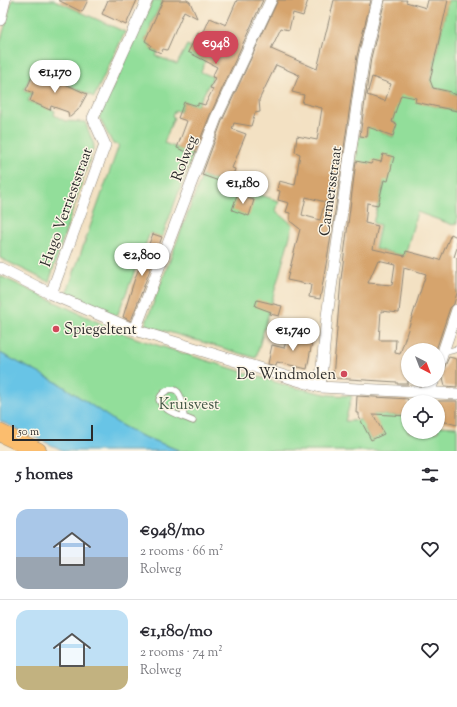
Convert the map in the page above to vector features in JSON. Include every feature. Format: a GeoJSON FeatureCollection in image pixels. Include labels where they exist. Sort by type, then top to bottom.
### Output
{"type":"FeatureCollection","features":[{"type":"Feature","properties":{"kind":"main road"},"geometry":{"type":"LineString","coordinates":[[0,433],[38,451]]}},
{"type":"Feature","properties":{"kind":"main road"},"geometry":{"type":"LineString","coordinates":[[0,444],[14,451]]}},
{"type":"Feature","properties":{"kind":"street"},"geometry":{"type":"LineString","coordinates":[[0,20],[5,0]]}},
{"type":"Feature","properties":{"kind":"street","name":"Hugo Verrieststraat"},"geometry":{"type":"LineString","coordinates":[[51,294],[105,145],[93,118],[147,0]]}},
{"type":"Feature","properties":{"kind":"street","name":"Rolweg"},"geometry":{"type":"LineString","coordinates":[[135,330],[216,118],[271,0]]}},
{"type":"Feature","properties":{"kind":"street","name":"Carmersstraat"},"geometry":{"type":"LineString","coordinates":[[320,387],[328,308],[364,57],[378,0]]}},
{"type":"Feature","properties":{"kind":"street"},"geometry":{"type":"LineString","coordinates":[[0,268],[51,294],[135,330],[320,387],[457,394]]}},
{"type":"Feature","properties":{"kind":"street"},"geometry":{"type":"LineString","coordinates":[[445,346],[457,310]]}},
{"type":"Feature","properties":{"kind":"street"},"geometry":{"type":"LineString","coordinates":[[429,392],[431,387]]}},
{"type":"Feature","properties":{"kind":"lane"},"geometry":{"type":"LineString","coordinates":[[445,350],[450,352],[457,349]]}},
{"type":"Feature","properties":{"kind":"lane"},"geometry":{"type":"LineString","coordinates":[[184,417],[181,399],[178,392],[173,389],[167,390],[160,395],[159,400],[165,409],[193,421]]}},
{"type":"Feature","properties":{"kind":"green space"},"geometry":{"type":"Polygon","coordinates":[[[12,0],[54,0],[125,32],[94,97],[34,69],[24,90],[32,93],[28,101],[55,111],[54,115],[65,121],[85,122],[94,145],[49,282],[0,258],[0,44],[12,0]]]}},
{"type":"Feature","properties":{"kind":"green space"},"geometry":{"type":"Polygon","coordinates":[[[153,0],[163,0],[150,26],[151,27],[145,41],[151,45],[150,48],[158,52],[156,56],[177,64],[187,45],[208,55],[201,72],[213,77],[197,106],[184,102],[180,112],[175,110],[172,116],[174,117],[164,143],[193,154],[162,237],[150,233],[117,316],[67,292],[119,145],[113,144],[99,117],[153,0]]]}},
{"type":"Feature","properties":{"kind":"green space"},"geometry":{"type":"Polygon","coordinates":[[[448,0],[457,0],[457,95],[431,87],[430,82],[448,0]]]}},
{"type":"Feature","properties":{"kind":"green space"},"geometry":{"type":"Polygon","coordinates":[[[422,86],[416,102],[457,111],[457,223],[453,225],[417,212],[405,256],[375,249],[380,225],[373,223],[384,183],[354,176],[359,136],[367,136],[368,126],[393,137],[397,124],[392,121],[400,95],[422,86]]]}},
{"type":"Feature","properties":{"kind":"green space"},"geometry":{"type":"Polygon","coordinates":[[[202,176],[279,201],[276,211],[293,225],[256,358],[145,325],[202,176]]]}},
{"type":"Feature","properties":{"kind":"green space","name":"Kruisvest"},"geometry":{"type":"Polygon","coordinates":[[[0,276],[119,332],[144,341],[288,386],[330,395],[352,396],[345,421],[365,420],[365,429],[371,440],[383,434],[371,414],[401,416],[401,439],[445,439],[445,426],[457,427],[457,451],[181,451],[139,435],[119,424],[60,384],[0,353],[0,276]]]}},
{"type":"Feature","properties":{"kind":"water"},"geometry":{"type":"Polygon","coordinates":[[[0,353],[60,384],[119,424],[139,435],[181,451],[64,451],[0,421],[0,353]]]}},
{"type":"Feature","properties":{"kind":"building"},"geometry":{"type":"Polygon","coordinates":[[[58,0],[88,0],[82,12],[58,0]]]}},
{"type":"Feature","properties":{"kind":"building"},"geometry":{"type":"Polygon","coordinates":[[[108,0],[137,0],[126,25],[102,14],[108,0]]]}},
{"type":"Feature","properties":{"kind":"building"},"geometry":{"type":"Polygon","coordinates":[[[163,0],[187,0],[190,2],[197,18],[184,11],[167,50],[163,49],[161,53],[149,48],[151,45],[145,41],[163,0]]]}},
{"type":"Feature","properties":{"kind":"building"},"geometry":{"type":"Polygon","coordinates":[[[237,0],[263,0],[210,115],[194,155],[177,148],[187,121],[178,118],[184,102],[198,106],[198,103],[205,105],[213,89],[210,88],[215,78],[212,77],[217,67],[188,52],[198,33],[202,36],[210,18],[226,25],[237,0]]]}},
{"type":"Feature","properties":{"kind":"building"},"geometry":{"type":"Polygon","coordinates":[[[278,0],[308,0],[303,16],[293,13],[289,30],[281,28],[271,49],[317,69],[334,0],[371,0],[357,56],[334,219],[320,299],[309,297],[311,285],[287,280],[300,229],[290,221],[290,213],[286,212],[289,203],[278,200],[280,191],[277,190],[279,181],[295,185],[300,154],[295,152],[297,136],[317,140],[322,108],[302,103],[304,95],[292,92],[299,75],[276,65],[259,100],[260,112],[255,113],[251,126],[234,123],[232,129],[246,134],[232,168],[235,169],[232,178],[222,174],[219,181],[202,175],[222,121],[278,0]],[[306,197],[302,215],[320,220],[325,202],[306,197]]]}},
{"type":"Feature","properties":{"kind":"building"},"geometry":{"type":"Polygon","coordinates":[[[385,0],[407,0],[406,2],[426,8],[428,0],[448,0],[430,80],[433,88],[457,95],[457,111],[415,102],[416,98],[401,95],[392,122],[397,124],[393,136],[368,127],[367,137],[360,136],[371,58],[385,0]],[[372,77],[367,95],[385,101],[391,84],[372,77]]]}},
{"type":"Feature","properties":{"kind":"building"},"geometry":{"type":"Polygon","coordinates":[[[35,70],[87,94],[78,110],[69,118],[68,112],[51,106],[50,110],[30,101],[33,93],[26,90],[35,70]]]}},
{"type":"Feature","properties":{"kind":"building"},"geometry":{"type":"Polygon","coordinates":[[[383,154],[394,157],[388,181],[384,180],[378,205],[367,203],[365,223],[378,226],[373,249],[405,256],[406,251],[440,260],[451,234],[457,237],[457,248],[454,257],[457,258],[457,293],[454,304],[450,308],[438,343],[404,343],[426,274],[404,267],[399,313],[381,311],[379,340],[396,340],[395,353],[400,354],[401,351],[401,384],[397,384],[397,382],[333,378],[341,279],[356,161],[371,164],[373,160],[381,162],[383,154]],[[378,260],[368,283],[392,285],[395,264],[378,260]]]}},
{"type":"Feature","properties":{"kind":"building"},"geometry":{"type":"Polygon","coordinates":[[[237,195],[254,200],[249,216],[232,210],[237,195]]]}},
{"type":"Feature","properties":{"kind":"building"},"geometry":{"type":"Polygon","coordinates":[[[153,234],[162,237],[131,321],[123,317],[135,278],[153,234]]]}},
{"type":"Feature","properties":{"kind":"building"},"geometry":{"type":"Polygon","coordinates":[[[257,300],[282,306],[279,316],[270,314],[271,312],[255,306],[257,300]]]}},
{"type":"Feature","properties":{"kind":"building"},"geometry":{"type":"Polygon","coordinates":[[[294,333],[313,337],[307,369],[277,362],[276,366],[268,364],[272,345],[284,348],[287,338],[293,339],[294,333]]]}},
{"type":"Feature","properties":{"kind":"building"},"geometry":{"type":"Polygon","coordinates":[[[449,357],[457,359],[457,387],[445,386],[445,366],[449,357]]]}},
{"type":"Feature","properties":{"kind":"building"},"geometry":{"type":"Polygon","coordinates":[[[357,396],[401,399],[401,416],[373,414],[384,434],[371,440],[359,417],[359,413],[356,413],[357,396]]]}},
{"type":"Feature","properties":{"kind":"building"},"geometry":{"type":"Polygon","coordinates":[[[445,401],[457,401],[457,425],[445,422],[445,401]]]}},
{"type":"Feature","properties":{"kind":"place","name":"Spiegeltent"},"geometry":{"type":"Point","coordinates":[56,329]}},
{"type":"Feature","properties":{"kind":"place","name":"De Windmolen"},"geometry":{"type":"Point","coordinates":[344,374]}}]}
